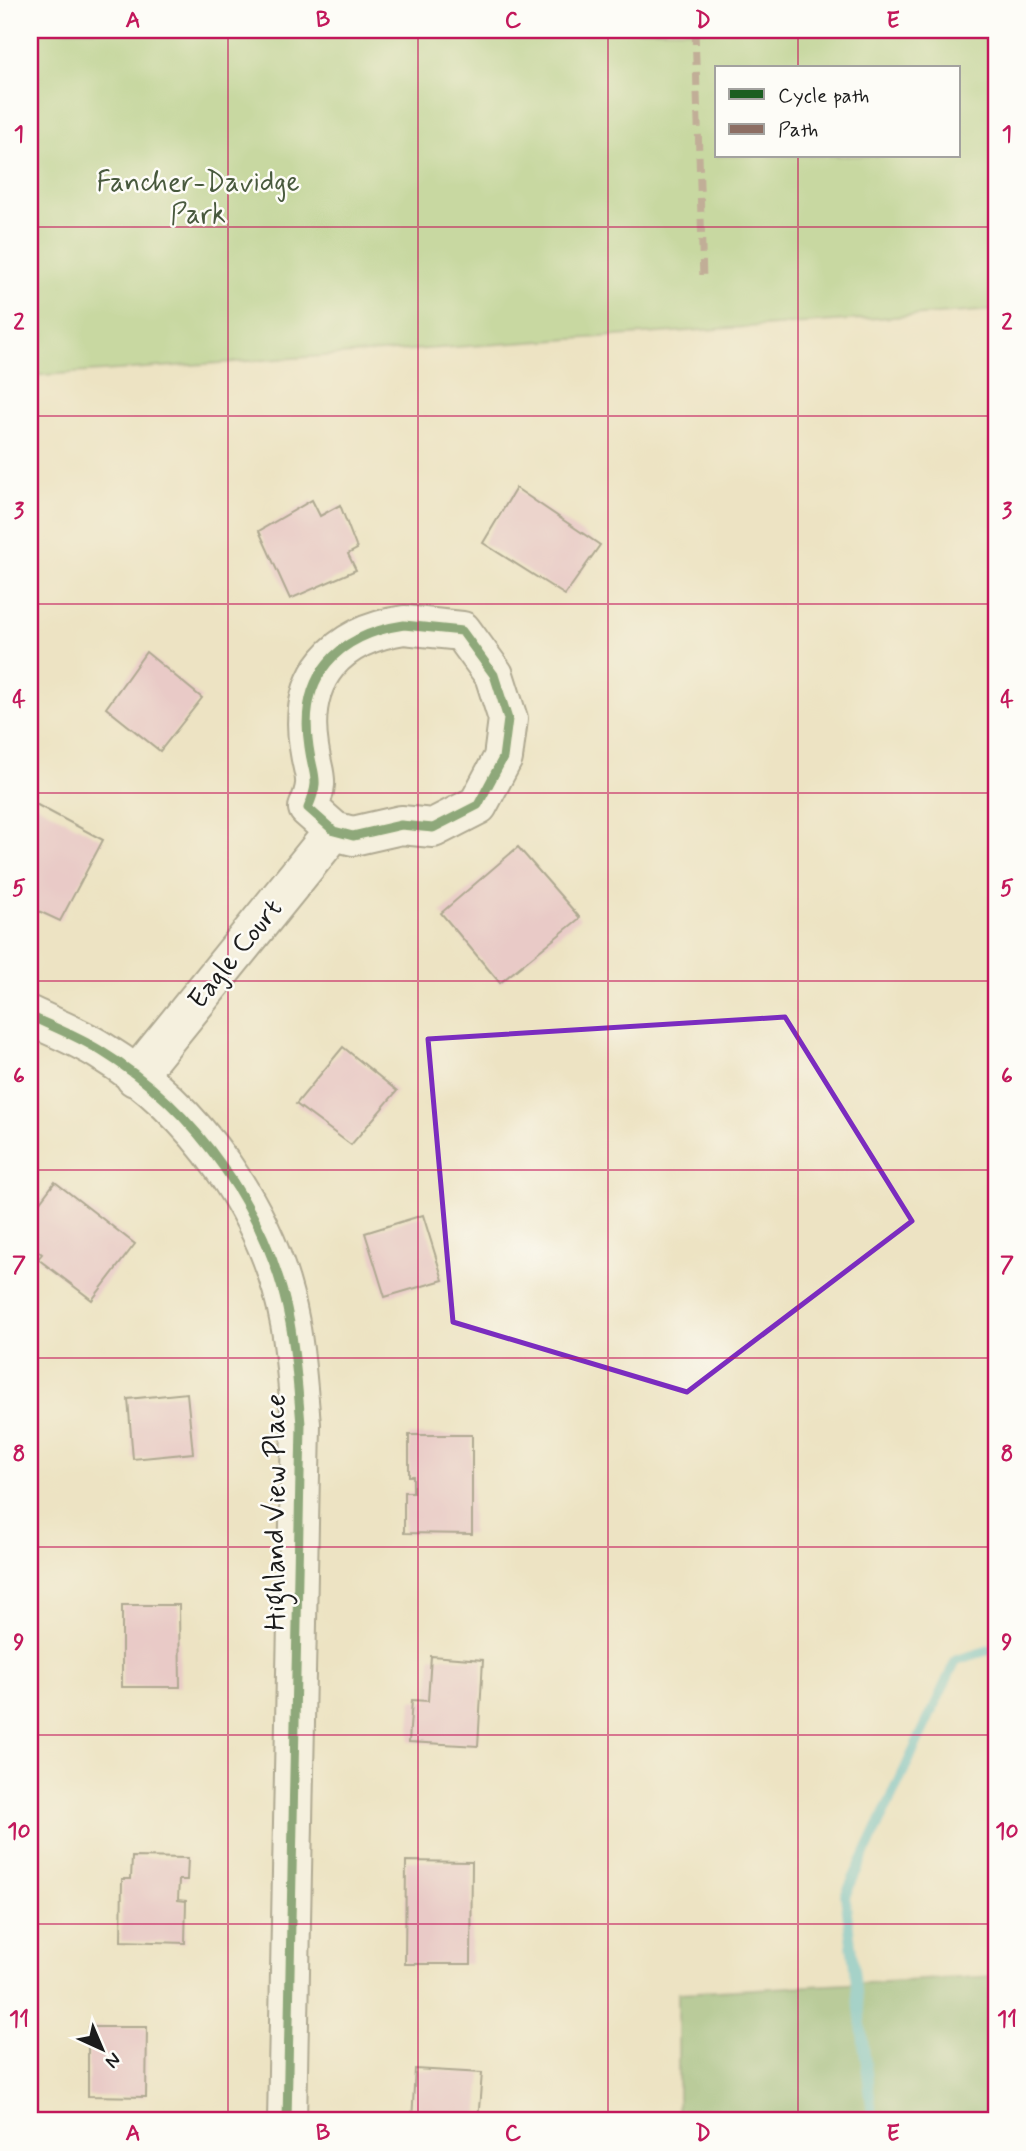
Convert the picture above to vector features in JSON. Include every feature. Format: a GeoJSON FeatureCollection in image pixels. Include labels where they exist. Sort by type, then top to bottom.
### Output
{"type":"FeatureCollection","features":[{"type":"Feature","properties":{"kind":"street"},"geometry":{"type":"LineString","coordinates":[[404,625],[462,631],[494,675],[508,719],[503,758],[478,805],[433,828],[401,825],[354,836],[334,831],[308,808],[318,785],[308,745],[308,710],[318,671],[343,646],[376,629],[404,625]]}},
{"type":"Feature","properties":{"kind":"street","name":"Eagle Court"},"geometry":{"type":"LineString","coordinates":[[135,1077],[334,831]]}},
{"type":"Feature","properties":{"kind":"street","name":"Highland View Place"},"geometry":{"type":"LineString","coordinates":[[30,1016],[101,1051],[135,1077],[193,1129],[227,1172],[257,1227],[275,1269],[293,1347],[301,1423],[287,2121]]}},
{"type":"Feature","properties":{"kind":"highlighted area"},"geometry":{"type":"Polygon","coordinates":[[[785,1017],[912,1221],[687,1392],[453,1322],[428,1039],[785,1017]]]}},
{"type":"Feature","properties":{"kind":"green space","name":"Fancher-Davidge Park"},"geometry":{"type":"Polygon","coordinates":[[[30,30],[996,30],[996,310],[30,376],[30,30]]]}},
{"type":"Feature","properties":{"kind":"green space"},"geometry":{"type":"Polygon","coordinates":[[[996,1976],[996,2121],[678,2121],[678,1993],[996,1976]]]}},
{"type":"Feature","properties":{"kind":"building"},"geometry":{"type":"Polygon","coordinates":[[[516,488],[600,545],[565,595],[483,543],[516,488]]]}},
{"type":"Feature","properties":{"kind":"building"},"geometry":{"type":"Polygon","coordinates":[[[312,500],[320,516],[340,505],[357,549],[348,554],[356,570],[290,599],[259,531],[312,500]]]}},
{"type":"Feature","properties":{"kind":"building"},"geometry":{"type":"Polygon","coordinates":[[[146,652],[202,698],[160,751],[106,708],[146,652]]]}},
{"type":"Feature","properties":{"kind":"building"},"geometry":{"type":"Polygon","coordinates":[[[30,801],[103,840],[60,921],[30,907],[30,801]]]}},
{"type":"Feature","properties":{"kind":"building"},"geometry":{"type":"Polygon","coordinates":[[[518,847],[580,918],[500,983],[441,913],[518,847]]]}},
{"type":"Feature","properties":{"kind":"building"},"geometry":{"type":"Polygon","coordinates":[[[343,1047],[397,1091],[351,1145],[296,1104],[343,1047]]]}},
{"type":"Feature","properties":{"kind":"building"},"geometry":{"type":"Polygon","coordinates":[[[55,1182],[135,1244],[92,1300],[38,1259],[42,1254],[30,1245],[30,1215],[55,1182]]]}},
{"type":"Feature","properties":{"kind":"building"},"geometry":{"type":"Polygon","coordinates":[[[423,1215],[443,1280],[385,1297],[365,1233],[423,1215]]]}},
{"type":"Feature","properties":{"kind":"building"},"geometry":{"type":"Polygon","coordinates":[[[187,1393],[193,1453],[133,1459],[128,1399],[187,1393]]]}},
{"type":"Feature","properties":{"kind":"building"},"geometry":{"type":"Polygon","coordinates":[[[409,1435],[472,1435],[472,1534],[404,1533],[404,1492],[413,1492],[413,1476],[409,1476],[409,1435]]]}},
{"type":"Feature","properties":{"kind":"building"},"geometry":{"type":"Polygon","coordinates":[[[122,1605],[179,1605],[180,1687],[122,1687],[122,1605]]]}},
{"type":"Feature","properties":{"kind":"building"},"geometry":{"type":"Polygon","coordinates":[[[431,1656],[483,1660],[478,1746],[409,1742],[412,1700],[428,1701],[431,1656]]]}},
{"type":"Feature","properties":{"kind":"building"},"geometry":{"type":"Polygon","coordinates":[[[132,1857],[188,1858],[187,1880],[179,1880],[178,1900],[186,1901],[185,1943],[121,1941],[122,1879],[131,1879],[132,1857]]]}},
{"type":"Feature","properties":{"kind":"building"},"geometry":{"type":"Polygon","coordinates":[[[406,1861],[472,1862],[471,1964],[405,1964],[406,1861]]]}},
{"type":"Feature","properties":{"kind":"building"},"geometry":{"type":"Polygon","coordinates":[[[88,2027],[147,2027],[146,2097],[88,2096],[88,2027]]]}},
{"type":"Feature","properties":{"kind":"building"},"geometry":{"type":"Polygon","coordinates":[[[415,2069],[482,2073],[478,2121],[412,2121],[415,2069]]]}},
{"type":"Feature","properties":{"kind":"waterway"},"geometry":{"type":"LineString","coordinates":[[873,2121],[845,1896],[956,1660],[996,1648]]}},
{"type":"Feature","properties":{"kind":"marked path"},"geometry":{"type":"LineString","coordinates":[[695,30],[703,279]]}},
{"type":"Feature","properties":{"kind":"cycle path"},"geometry":{"type":"LineString","coordinates":[[404,625],[462,631],[494,675],[508,719],[503,758],[478,805],[433,828],[401,825],[353,836],[334,831],[308,808],[315,783],[307,722],[310,699],[327,663],[342,649],[359,638],[404,625]]}},
{"type":"Feature","properties":{"kind":"cycle path"},"geometry":{"type":"LineString","coordinates":[[30,1016],[93,1046],[136,1075],[168,1102],[197,1134],[224,1168],[265,1242],[280,1282],[290,1323],[301,1424],[287,2121]]}}]}
